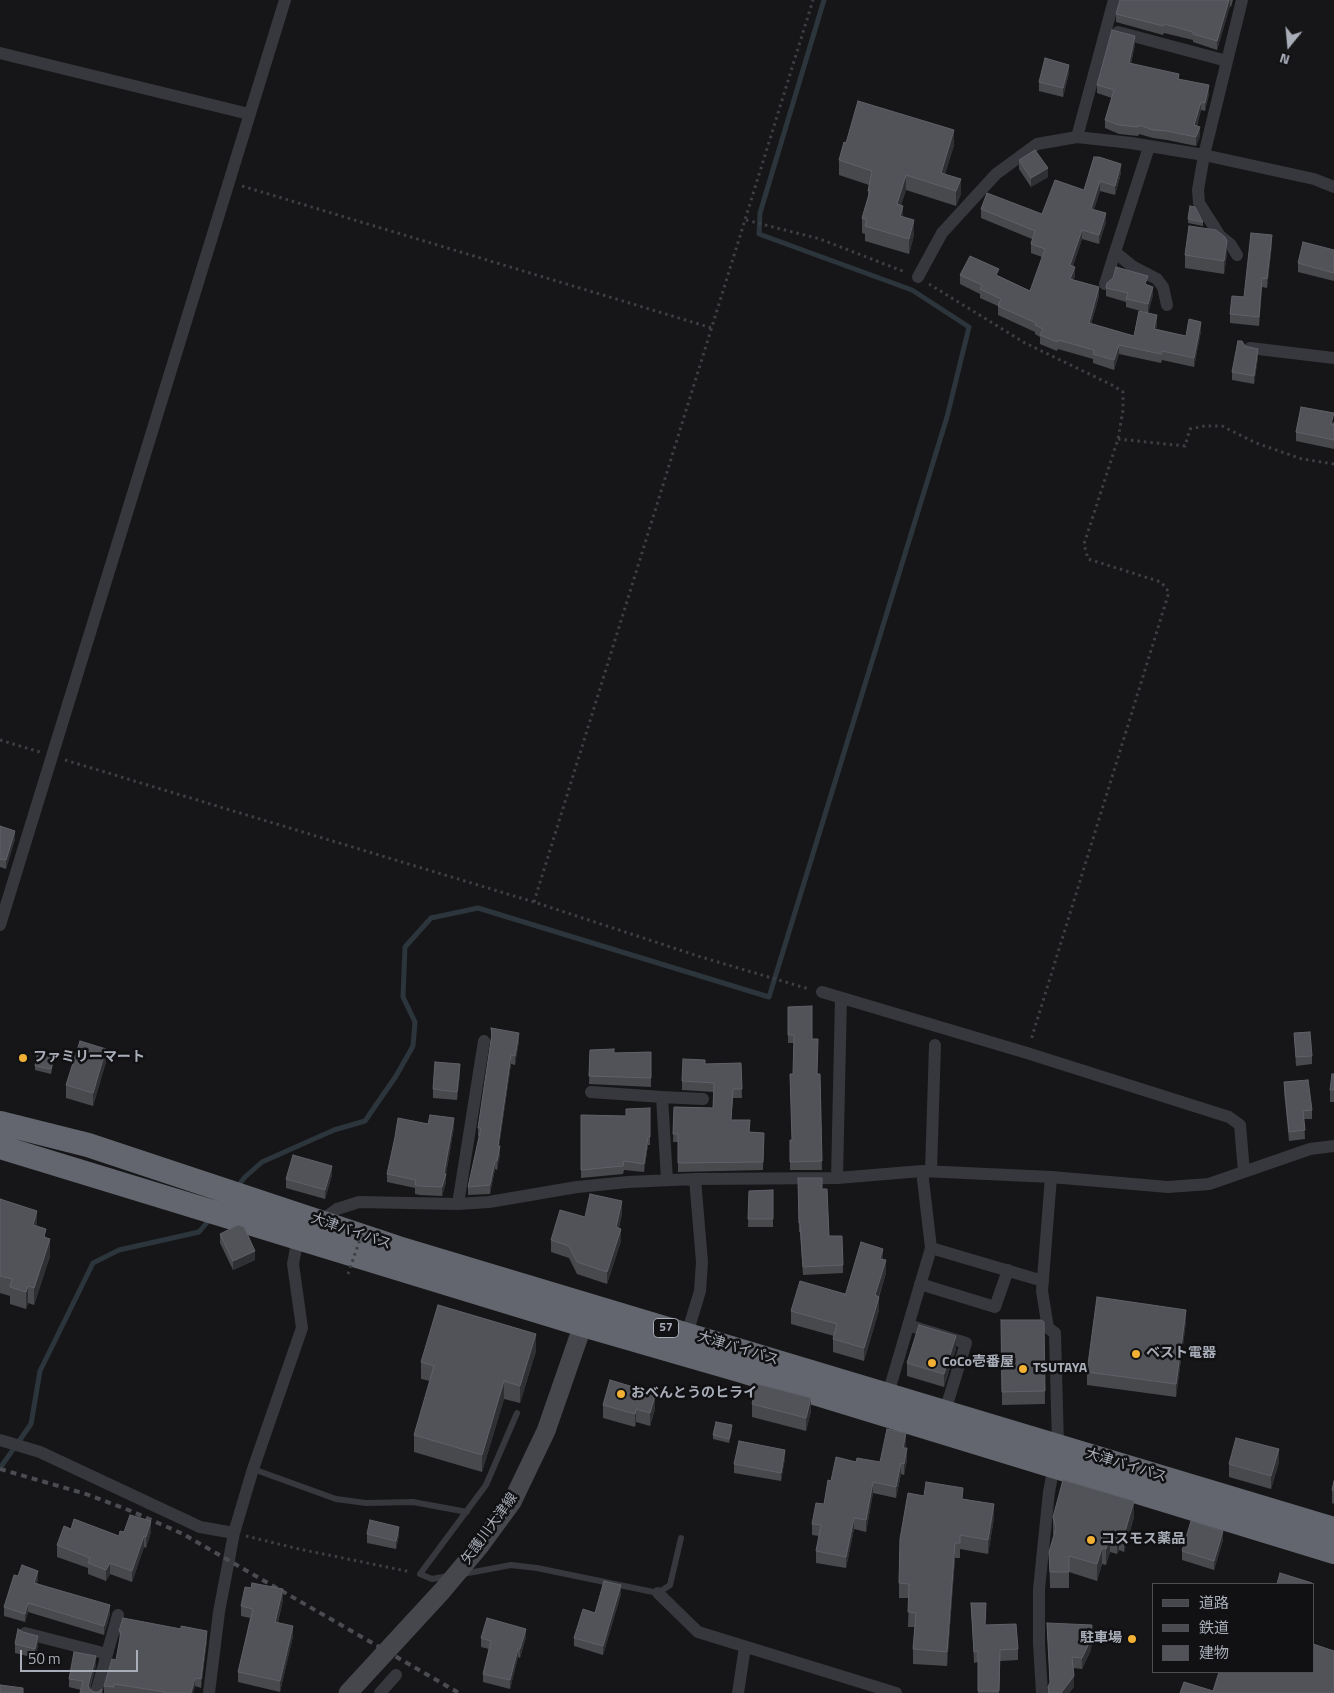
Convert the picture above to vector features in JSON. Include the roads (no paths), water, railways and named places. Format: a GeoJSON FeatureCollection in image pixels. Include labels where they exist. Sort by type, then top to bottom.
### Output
{"type":"FeatureCollection","features":[{"type":"Feature","properties":{"kind":"highway","name":"大津バイパス"},"geometry":{"type":"LineString","coordinates":[[0,1123],[88,1146],[320,1221],[742,1371],[1334,1529]]}},
{"type":"Feature","properties":{"kind":"highway","name":"大津バイパス"},"geometry":{"type":"LineString","coordinates":[[0,1147],[298,1237],[586,1315],[687,1334],[945,1411],[1056,1456],[1334,1552]]}},
{"type":"Feature","properties":{"kind":"main road","name":"矢護川大津線"},"geometry":{"type":"LineString","coordinates":[[348,1693],[479,1548],[512,1502],[546,1431],[586,1315]]}},
{"type":"Feature","properties":{"kind":"street"},"geometry":{"type":"LineString","coordinates":[[0,925],[285,0]]}},
{"type":"Feature","properties":{"kind":"street"},"geometry":{"type":"LineString","coordinates":[[1077,137],[1114,0]]}},
{"type":"Feature","properties":{"kind":"street"},"geometry":{"type":"LineString","coordinates":[[1237,255],[1231,245],[1220,236],[1199,203],[1198,190],[1204,155],[1242,0]]}},
{"type":"Feature","properties":{"kind":"street"},"geometry":{"type":"LineString","coordinates":[[1106,28],[1227,61]]}},
{"type":"Feature","properties":{"kind":"street"},"geometry":{"type":"LineString","coordinates":[[0,53],[249,114]]}},
{"type":"Feature","properties":{"kind":"street"},"geometry":{"type":"LineString","coordinates":[[918,277],[942,233],[996,174],[1036,144],[1077,137],[1149,146],[1204,155],[1314,180],[1334,187]]}},
{"type":"Feature","properties":{"kind":"street"},"geometry":{"type":"LineString","coordinates":[[1105,284],[1149,146]]}},
{"type":"Feature","properties":{"kind":"street"},"geometry":{"type":"LineString","coordinates":[[1115,252],[1132,266],[1157,279],[1163,287],[1167,305]]}},
{"type":"Feature","properties":{"kind":"street"},"geometry":{"type":"LineString","coordinates":[[1250,348],[1334,358]]}},
{"type":"Feature","properties":{"kind":"street"},"geometry":{"type":"LineString","coordinates":[[822,992],[1229,1116],[1240,1125],[1244,1172]]}},
{"type":"Feature","properties":{"kind":"street"},"geometry":{"type":"LineString","coordinates":[[837,1178],[840,998]]}},
{"type":"Feature","properties":{"kind":"street"},"geometry":{"type":"LineString","coordinates":[[458,1204],[484,1041]]}},
{"type":"Feature","properties":{"kind":"street"},"geometry":{"type":"LineString","coordinates":[[888,1394],[931,1248],[926,1171],[935,1045]]}},
{"type":"Feature","properties":{"kind":"street"},"geometry":{"type":"LineString","coordinates":[[591,1092],[703,1099]]}},
{"type":"Feature","properties":{"kind":"street"},"geometry":{"type":"LineString","coordinates":[[662,1097],[666,1180]]}},
{"type":"Feature","properties":{"kind":"street"},"geometry":{"type":"LineString","coordinates":[[209,1693],[219,1612],[234,1533],[253,1468],[302,1328],[293,1264],[298,1237],[337,1209],[359,1202],[458,1204],[490,1202],[577,1187],[628,1182],[695,1179],[837,1178],[926,1171],[1050,1177],[1168,1187],[1209,1184],[1310,1150],[1334,1146]]}},
{"type":"Feature","properties":{"kind":"street"},"geometry":{"type":"LineString","coordinates":[[1042,1693],[1039,1644],[1039,1589],[1049,1492],[1056,1456],[1055,1333],[1048,1328],[1042,1290],[1050,1177]]}},
{"type":"Feature","properties":{"kind":"street"},"geometry":{"type":"LineString","coordinates":[[687,1334],[700,1291],[702,1262],[695,1179]]}},
{"type":"Feature","properties":{"kind":"street"},"geometry":{"type":"LineString","coordinates":[[931,1248],[1043,1281]]}},
{"type":"Feature","properties":{"kind":"street"},"geometry":{"type":"LineString","coordinates":[[920,1284],[995,1308],[1008,1270]]}},
{"type":"Feature","properties":{"kind":"street"},"geometry":{"type":"LineString","coordinates":[[908,1324],[966,1343],[945,1411]]}},
{"type":"Feature","properties":{"kind":"street"},"geometry":{"type":"LineString","coordinates":[[0,1440],[40,1452],[200,1528],[234,1533]]}},
{"type":"Feature","properties":{"kind":"street"},"geometry":{"type":"LineString","coordinates":[[658,1593],[698,1632],[894,1693]]}},
{"type":"Feature","properties":{"kind":"street"},"geometry":{"type":"LineString","coordinates":[[96,1693],[118,1616]]}},
{"type":"Feature","properties":{"kind":"street"},"geometry":{"type":"LineString","coordinates":[[25,1633],[107,1654]]}},
{"type":"Feature","properties":{"kind":"street"},"geometry":{"type":"LineString","coordinates":[[738,1693],[745,1647]]}},
{"type":"Feature","properties":{"kind":"street"},"geometry":{"type":"LineString","coordinates":[[380,1693],[396,1675]]}},
{"type":"Feature","properties":{"kind":"lane"},"geometry":{"type":"LineString","coordinates":[[517,1413],[486,1485],[420,1574],[432,1579],[511,1565],[538,1568],[658,1593],[670,1585],[681,1538]]}},
{"type":"Feature","properties":{"kind":"lane"},"geometry":{"type":"LineString","coordinates":[[253,1468],[336,1499],[366,1503],[413,1502],[467,1512]]}},
{"type":"Feature","properties":{"kind":"waterway"},"geometry":{"type":"LineString","coordinates":[[237,1187],[262,1162],[334,1130],[365,1121],[396,1076],[413,1046],[415,1022],[403,997],[405,947],[431,918],[478,908],[769,997],[947,417],[969,327],[912,290],[759,234],[760,213],[824,0]]}},
{"type":"Feature","properties":{"kind":"waterway"},"geometry":{"type":"LineString","coordinates":[[0,1468],[31,1424],[40,1371],[93,1263],[119,1250],[199,1232],[210,1219]]}},
{"type":"Feature","properties":{"kind":"railway"},"geometry":{"type":"LineString","coordinates":[[0,1469],[86,1494],[183,1534],[459,1693]]}},
{"type":"Feature","properties":{"kind":"place","name":"ファミリーマート"},"geometry":{"type":"Point","coordinates":[23,1058]}},
{"type":"Feature","properties":{"kind":"place","name":"ベスト電器"},"geometry":{"type":"Point","coordinates":[1136,1354]}},
{"type":"Feature","properties":{"kind":"place","name":"CoCo壱番屋"},"geometry":{"type":"Point","coordinates":[932,1363]}},
{"type":"Feature","properties":{"kind":"place","name":"TSUTAYA"},"geometry":{"type":"Point","coordinates":[1023,1369]}},
{"type":"Feature","properties":{"kind":"place","name":"おべんとうのヒライ"},"geometry":{"type":"Point","coordinates":[621,1394]}},
{"type":"Feature","properties":{"kind":"place","name":"コスモス薬品"},"geometry":{"type":"Point","coordinates":[1091,1540]}},
{"type":"Feature","properties":{"kind":"place","name":"駐車場"},"geometry":{"type":"Point","coordinates":[1132,1639]}}]}
